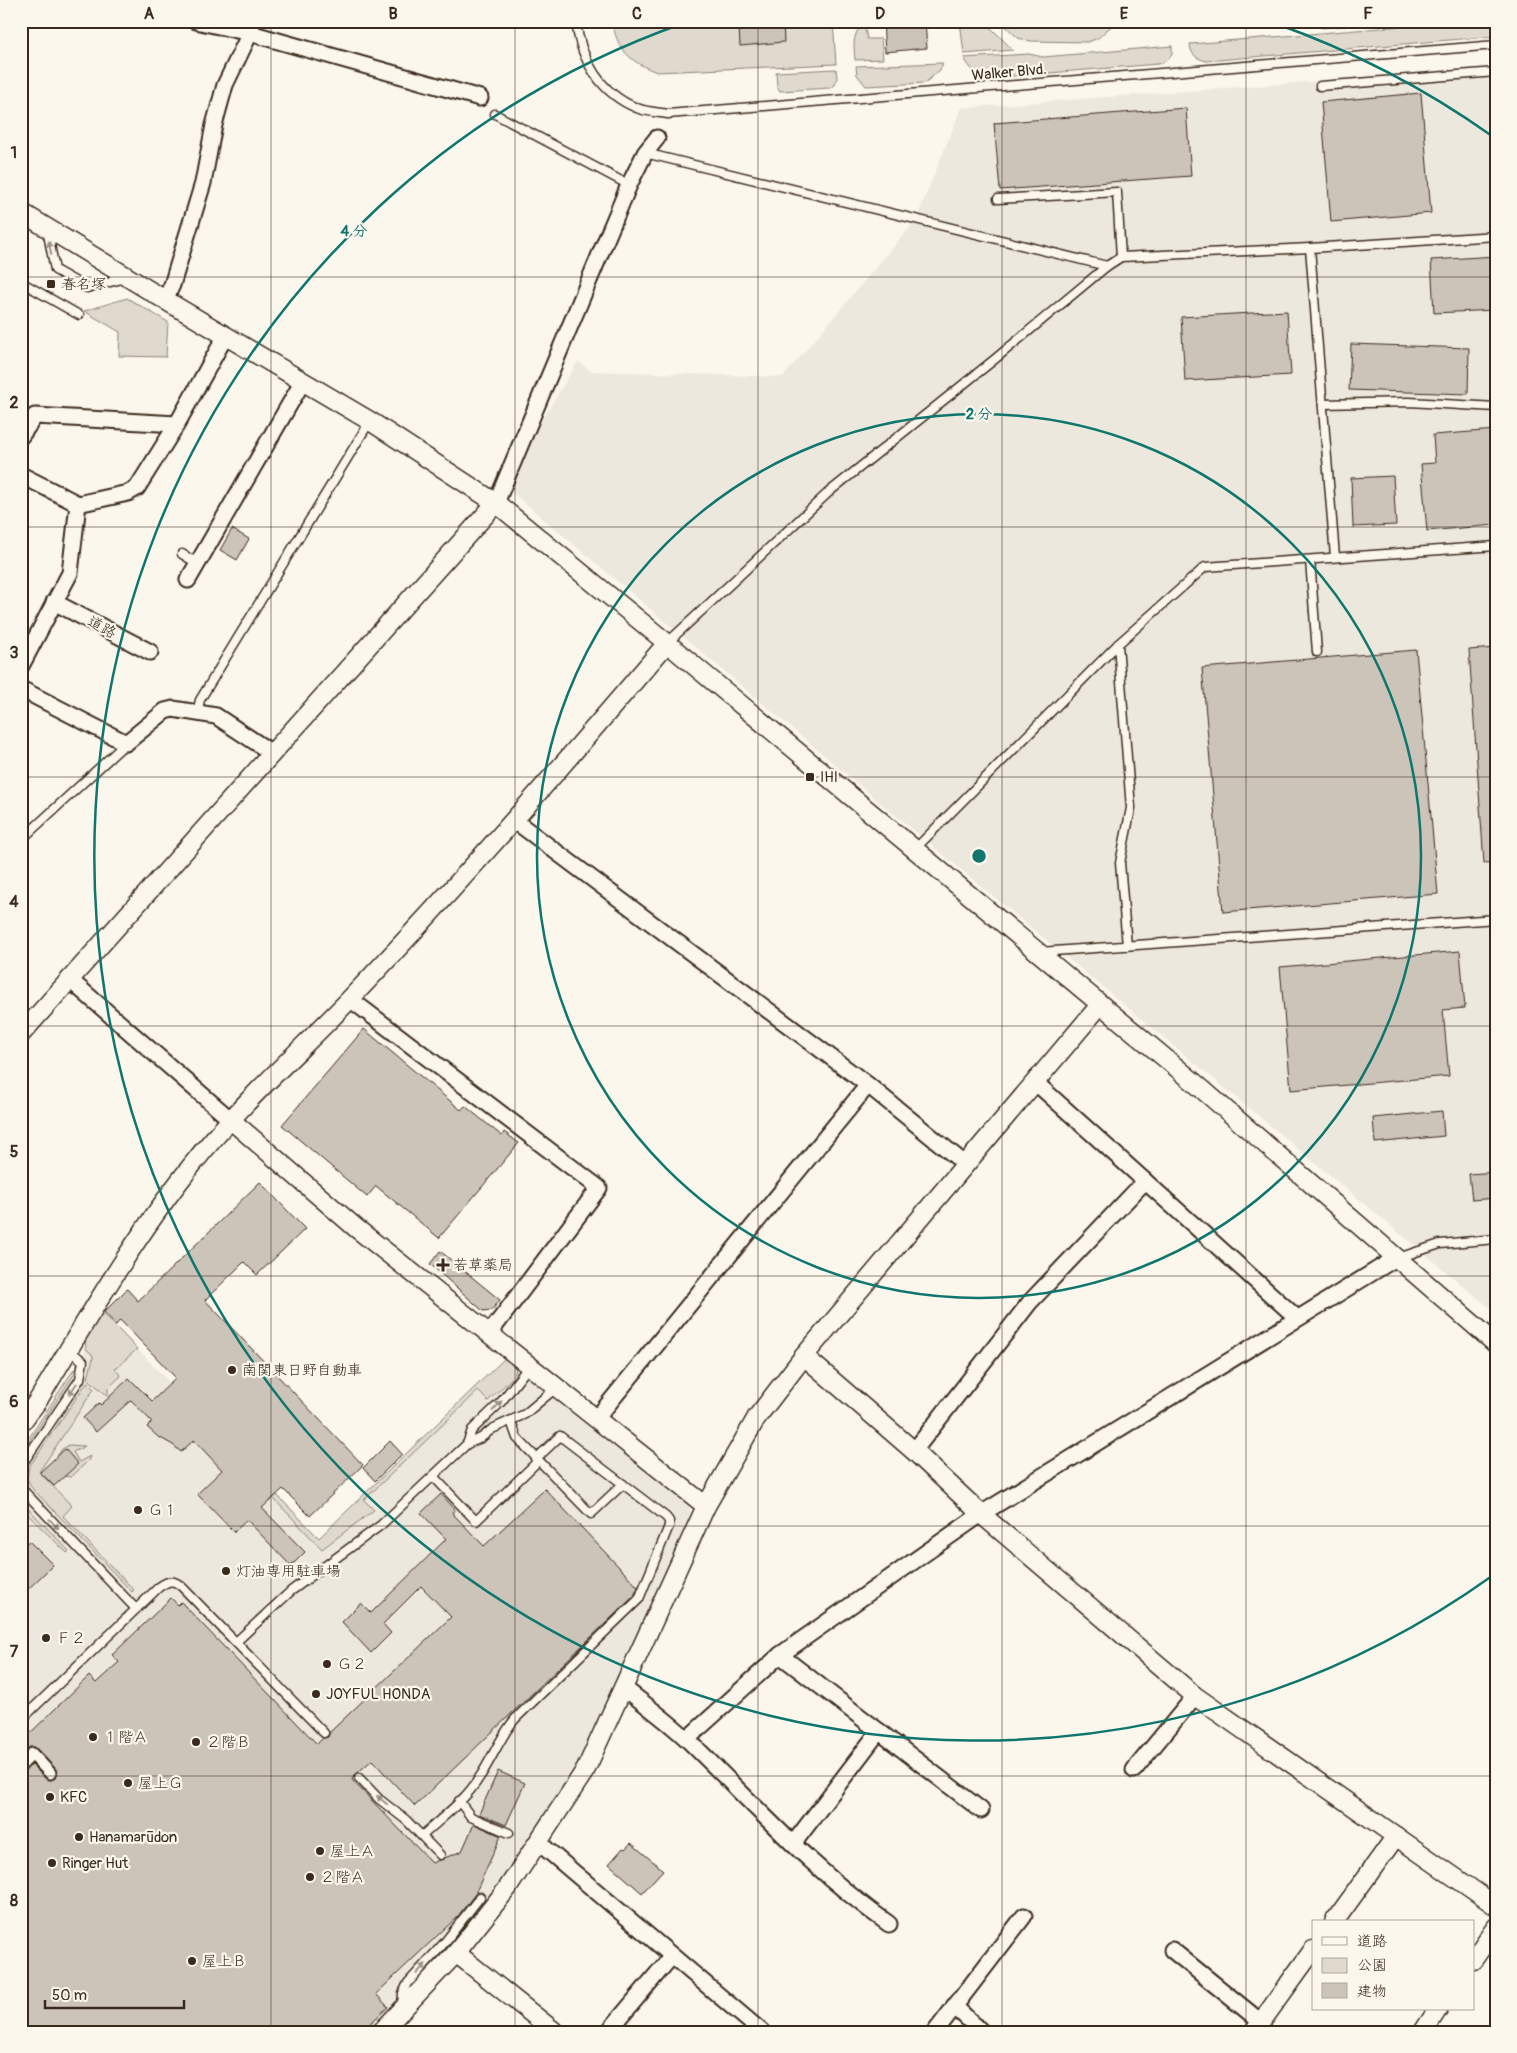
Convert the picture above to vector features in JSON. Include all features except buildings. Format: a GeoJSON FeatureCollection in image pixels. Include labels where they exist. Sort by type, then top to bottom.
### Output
{"type":"FeatureCollection","features":[{"type":"Feature","properties":{"kind":"street"},"geometry":{"type":"LineString","coordinates":[[196,21],[251,27],[480,98]]}},
{"type":"Feature","properties":{"kind":"street"},"geometry":{"type":"LineString","coordinates":[[165,300],[172,285],[202,183],[214,125],[225,85],[251,27]]}},
{"type":"Feature","properties":{"kind":"street"},"geometry":{"type":"LineString","coordinates":[[21,1034],[496,503],[629,185],[645,153],[657,138]]}},
{"type":"Feature","properties":{"kind":"street"},"geometry":{"type":"LineString","coordinates":[[21,212],[128,278],[226,334],[370,421],[496,503],[668,643],[1195,1083],[1496,1344]]}},
{"type":"Feature","properties":{"kind":"street"},"geometry":{"type":"LineString","coordinates":[[21,475],[78,504],[128,493],[137,488],[178,424],[226,334]]}},
{"type":"Feature","properties":{"kind":"street"},"geometry":{"type":"LineString","coordinates":[[188,580],[303,381]]}},
{"type":"Feature","properties":{"kind":"street"},"geometry":{"type":"LineString","coordinates":[[21,436],[35,416],[178,424]]}},
{"type":"Feature","properties":{"kind":"street"},"geometry":{"type":"LineString","coordinates":[[21,666],[70,573],[78,504]]}},
{"type":"Feature","properties":{"kind":"street","name":"道路"},"geometry":{"type":"LineString","coordinates":[[54,602],[150,652]]}},
{"type":"Feature","properties":{"kind":"street"},"geometry":{"type":"LineString","coordinates":[[21,1423],[131,1248],[194,1162],[231,1120],[350,999],[515,821],[668,643]]}},
{"type":"Feature","properties":{"kind":"street"},"geometry":{"type":"LineString","coordinates":[[21,689],[126,743],[165,711],[173,709],[216,716],[272,753]]}},
{"type":"Feature","properties":{"kind":"street"},"geometry":{"type":"LineString","coordinates":[[515,821],[868,1085],[965,1164]]}},
{"type":"Feature","properties":{"kind":"street"},"geometry":{"type":"LineString","coordinates":[[69,979],[356,1228],[706,1506]]}},
{"type":"Feature","properties":{"kind":"street"},"geometry":{"type":"LineString","coordinates":[[350,999],[599,1188],[489,1334]]}},
{"type":"Feature","properties":{"kind":"street"},"geometry":{"type":"LineString","coordinates":[[384,2031],[456,1953],[507,1888],[586,1769],[706,1506],[757,1417],[804,1356],[1100,1005]]}},
{"type":"Feature","properties":{"kind":"street"},"geometry":{"type":"LineString","coordinates":[[1035,1082],[1297,1318]]}},
{"type":"Feature","properties":{"kind":"street"},"geometry":{"type":"LineString","coordinates":[[596,1419],[868,1085]]}},
{"type":"Feature","properties":{"kind":"street"},"geometry":{"type":"LineString","coordinates":[[914,1450],[1030,1302],[1145,1181]]}},
{"type":"Feature","properties":{"kind":"street"},"geometry":{"type":"LineString","coordinates":[[687,1739],[780,1655],[981,1514],[1396,1258]]}},
{"type":"Feature","properties":{"kind":"street"},"geometry":{"type":"LineString","coordinates":[[804,1356],[914,1450],[981,1514],[1195,1696],[1496,1906]]}},
{"type":"Feature","properties":{"kind":"street"},"geometry":{"type":"LineString","coordinates":[[780,1655],[982,1810]]}},
{"type":"Feature","properties":{"kind":"street"},"geometry":{"type":"LineString","coordinates":[[624,1688],[687,1739],[793,1844],[855,1900],[889,1924]]}},
{"type":"Feature","properties":{"kind":"street"},"geometry":{"type":"LineString","coordinates":[[1134,1770],[1195,1696]]}},
{"type":"Feature","properties":{"kind":"street"},"geometry":{"type":"LineString","coordinates":[[793,1844],[879,1731]]}},
{"type":"Feature","properties":{"kind":"street"},"geometry":{"type":"LineString","coordinates":[[21,1764],[32,1754],[50,1773]]}},
{"type":"Feature","properties":{"kind":"street"},"geometry":{"type":"LineString","coordinates":[[1335,1920],[1396,1836]]}},
{"type":"Feature","properties":{"kind":"street"},"geometry":{"type":"LineString","coordinates":[[538,1842],[762,2032]]}},
{"type":"Feature","properties":{"kind":"street"},"geometry":{"type":"LineString","coordinates":[[935,2032],[1024,1916]]}},
{"type":"Feature","properties":{"kind":"street"},"geometry":{"type":"LineString","coordinates":[[1474,1959],[1496,1927]]}},
{"type":"Feature","properties":{"kind":"street"},"geometry":{"type":"LineString","coordinates":[[1172,1950],[1258,2027],[1312,1951]]}},
{"type":"Feature","properties":{"kind":"street"},"geometry":{"type":"LineString","coordinates":[[456,1953],[555,2032]]}},
{"type":"Feature","properties":{"kind":"street"},"geometry":{"type":"LineString","coordinates":[[608,2032],[672,1956]]}},
{"type":"Feature","properties":{"kind":"street"},"geometry":{"type":"LineString","coordinates":[[954,2006],[982,2032]]}},
{"type":"Feature","properties":{"kind":"street"},"geometry":{"type":"LineString","coordinates":[[1423,2032],[1437,2010]]}},
{"type":"Feature","properties":{"kind":"lane","name":"Walker Blvd."},"geometry":{"type":"LineString","coordinates":[[576,21],[584,57],[600,82],[620,100],[638,109],[668,114],[1496,45]]}},
{"type":"Feature","properties":{"kind":"lane"},"geometry":{"type":"LineString","coordinates":[[1320,86],[1496,72]]}},
{"type":"Feature","properties":{"kind":"lane"},"geometry":{"type":"LineString","coordinates":[[496,114],[629,185]]}},
{"type":"Feature","properties":{"kind":"lane"},"geometry":{"type":"LineString","coordinates":[[645,153],[1107,266]]}},
{"type":"Feature","properties":{"kind":"lane"},"geometry":{"type":"LineString","coordinates":[[998,199],[1117,192],[1121,257]]}},
{"type":"Feature","properties":{"kind":"lane"},"geometry":{"type":"LineString","coordinates":[[46,226],[55,270],[87,288],[128,278]]}},
{"type":"Feature","properties":{"kind":"lane"},"geometry":{"type":"LineString","coordinates":[[668,643],[829,492],[995,359],[1107,266],[1121,257],[1310,248],[1496,236]]}},
{"type":"Feature","properties":{"kind":"lane"},"geometry":{"type":"LineString","coordinates":[[1310,248],[1335,557]]}},
{"type":"Feature","properties":{"kind":"lane"},"geometry":{"type":"LineString","coordinates":[[21,282],[79,315]]}},
{"type":"Feature","properties":{"kind":"lane"},"geometry":{"type":"LineString","coordinates":[[1323,404],[1409,402],[1496,406]]}},
{"type":"Feature","properties":{"kind":"lane"},"geometry":{"type":"LineString","coordinates":[[197,713],[200,700],[370,421]]}},
{"type":"Feature","properties":{"kind":"lane"},"geometry":{"type":"LineString","coordinates":[[914,850],[1118,644],[1205,567],[1496,546]]}},
{"type":"Feature","properties":{"kind":"lane"},"geometry":{"type":"LineString","coordinates":[[182,554],[197,563]]}},
{"type":"Feature","properties":{"kind":"lane"},"geometry":{"type":"LineString","coordinates":[[1310,560],[1317,652]]}},
{"type":"Feature","properties":{"kind":"lane"},"geometry":{"type":"LineString","coordinates":[[1118,644],[1131,808],[1120,863],[1127,946]]}},
{"type":"Feature","properties":{"kind":"lane"},"geometry":{"type":"LineString","coordinates":[[21,840],[126,743]]}},
{"type":"Feature","properties":{"kind":"lane"},"geometry":{"type":"LineString","coordinates":[[1038,952],[1496,919]]}},
{"type":"Feature","properties":{"kind":"lane"},"geometry":{"type":"LineString","coordinates":[[1396,1258],[1440,1244],[1496,1239]]}},
{"type":"Feature","properties":{"kind":"lane"},"geometry":{"type":"LineString","coordinates":[[21,1466],[80,1378],[83,1361],[68,1350]]}},
{"type":"Feature","properties":{"kind":"lane"},"geometry":{"type":"LineString","coordinates":[[467,1444],[472,1430],[501,1402],[530,1366]]}},
{"type":"Feature","properties":{"kind":"lane"},"geometry":{"type":"LineString","coordinates":[[236,1642],[291,1591],[381,1525],[467,1444],[481,1438],[492,1429],[526,1414],[557,1387]]}},
{"type":"Feature","properties":{"kind":"lane"},"geometry":{"type":"LineString","coordinates":[[511,1421],[517,1438],[591,1514],[623,1484]]}},
{"type":"Feature","properties":{"kind":"lane"},"geometry":{"type":"LineString","coordinates":[[422,1836],[478,1780],[506,1729],[515,1719],[640,1600],[669,1526],[669,1521],[560,1436],[537,1458],[535,1464],[476,1521],[432,1476]]}},
{"type":"Feature","properties":{"kind":"lane"},"geometry":{"type":"LineString","coordinates":[[21,1488],[136,1609]]}},
{"type":"Feature","properties":{"kind":"lane"},"geometry":{"type":"LineString","coordinates":[[21,1720],[136,1609],[168,1581],[176,1581],[324,1733]]}},
{"type":"Feature","properties":{"kind":"lane"},"geometry":{"type":"LineString","coordinates":[[359,1778],[379,1799],[406,1820],[440,1855]]}},
{"type":"Feature","properties":{"kind":"lane"},"geometry":{"type":"LineString","coordinates":[[459,1801],[471,1817],[509,1833]]}},
{"type":"Feature","properties":{"kind":"lane"},"geometry":{"type":"LineString","coordinates":[[402,2012],[403,1993],[408,1983],[445,1942],[480,1897]]}},
{"type":"Feature","properties":{"kind":"shaded area"},"geometry":{"type":"Polygon","coordinates":[[[1496,68],[1496,1313],[889,810],[509,490],[521,455],[578,361],[591,371],[783,377],[916,220],[961,108],[1496,68]]]}},
{"type":"Feature","properties":{"kind":"shaded area","name":"JOYFUL HONDA"},"geometry":{"type":"Polygon","coordinates":[[[102,1312],[319,1538],[505,1358],[688,1502],[692,1517],[581,1763],[506,1875],[451,1948],[368,2032],[21,2032],[21,1450],[86,1349],[85,1340],[102,1312]]]}},
{"type":"Feature","properties":{"kind":"green space"},"geometry":{"type":"Polygon","coordinates":[[[613,21],[833,21],[836,64],[657,72],[640,64],[626,54],[617,40],[613,21]]]}},
{"type":"Feature","properties":{"kind":"green space"},"geometry":{"type":"Polygon","coordinates":[[[960,21],[984,21],[1013,50],[964,54],[960,21]]]}},
{"type":"Feature","properties":{"kind":"green space"},"geometry":{"type":"Polygon","coordinates":[[[1000,21],[1117,21],[1098,38],[1088,42],[1031,41],[1018,38],[1000,21]]]}},
{"type":"Feature","properties":{"kind":"green space"},"geometry":{"type":"Polygon","coordinates":[[[1314,21],[1401,21],[1322,28],[1314,21]]]}},
{"type":"Feature","properties":{"kind":"green space"},"geometry":{"type":"Polygon","coordinates":[[[1463,21],[1496,21],[1496,36],[1206,61],[1195,56],[1190,44],[1463,21]]]}},
{"type":"Feature","properties":{"kind":"green space"},"geometry":{"type":"Polygon","coordinates":[[[860,27],[865,27],[867,39],[881,39],[883,59],[855,60],[855,39],[860,27]]]}},
{"type":"Feature","properties":{"kind":"green space"},"geometry":{"type":"Polygon","coordinates":[[[1172,46],[1172,55],[1166,61],[1158,64],[989,78],[974,71],[964,58],[1029,54],[1043,57],[1172,46]]]}},
{"type":"Feature","properties":{"kind":"green space"},"geometry":{"type":"Polygon","coordinates":[[[943,63],[940,70],[925,83],[866,86],[857,75],[856,66],[943,63]]]}},
{"type":"Feature","properties":{"kind":"green space"},"geometry":{"type":"Polygon","coordinates":[[[836,69],[837,78],[835,85],[830,88],[780,91],[777,86],[776,72],[836,69]]]}},
{"type":"Feature","properties":{"kind":"green space"},"geometry":{"type":"Polygon","coordinates":[[[127,298],[168,322],[166,357],[119,356],[120,332],[84,311],[127,298]]]}},
{"type":"Feature","properties":{"kind":"green space"},"geometry":{"type":"Polygon","coordinates":[[[102,1312],[137,1349],[115,1369],[121,1376],[108,1388],[108,1396],[88,1379],[93,1358],[92,1354],[86,1349],[85,1340],[102,1312]]]}},
{"type":"Feature","properties":{"kind":"green space"},"geometry":{"type":"Polygon","coordinates":[[[505,1358],[516,1369],[514,1376],[488,1401],[478,1391],[364,1500],[374,1510],[322,1549],[273,1498],[277,1495],[319,1538],[505,1358]]]}},
{"type":"Feature","properties":{"kind":"green space"},"geometry":{"type":"Polygon","coordinates":[[[74,1369],[75,1373],[21,1454],[21,1450],[74,1369]]]}},
{"type":"Feature","properties":{"kind":"green space"},"geometry":{"type":"Polygon","coordinates":[[[87,1382],[94,1389],[39,1472],[72,1506],[63,1516],[134,1590],[132,1592],[31,1487],[27,1478],[29,1467],[87,1382]]]}},
{"type":"Feature","properties":{"kind":"green space"},"geometry":{"type":"Polygon","coordinates":[[[69,1445],[85,1446],[73,1452],[79,1462],[90,1456],[88,1461],[71,1477],[63,1476],[57,1457],[62,1449],[69,1445]]]}},
{"type":"Feature","properties":{"kind":"green space"},"geometry":{"type":"Polygon","coordinates":[[[21,1501],[69,1551],[67,1553],[21,1508],[21,1501]]]}},
{"type":"Feature","properties":{"kind":"place","name":"春名塚"},"geometry":{"type":"Point","coordinates":[51,284]}},
{"type":"Feature","properties":{"kind":"place","name":"IHI"},"geometry":{"type":"Point","coordinates":[810,777]}},
{"type":"Feature","properties":{"kind":"place","name":"若草薬局"},"geometry":{"type":"Point","coordinates":[443,1265]}},
{"type":"Feature","properties":{"kind":"place","name":"南関東日野自動車"},"geometry":{"type":"Point","coordinates":[232,1370]}},
{"type":"Feature","properties":{"kind":"place","name":"Ｇ１"},"geometry":{"type":"Point","coordinates":[138,1510]}},
{"type":"Feature","properties":{"kind":"place","name":"灯油専用駐車場"},"geometry":{"type":"Point","coordinates":[226,1571]}},
{"type":"Feature","properties":{"kind":"place","name":"Ｆ２"},"geometry":{"type":"Point","coordinates":[46,1638]}},
{"type":"Feature","properties":{"kind":"place","name":"Ｇ２"},"geometry":{"type":"Point","coordinates":[327,1664]}},
{"type":"Feature","properties":{"kind":"place","name":"JOYFUL HONDA"},"geometry":{"type":"Point","coordinates":[316,1694]}},
{"type":"Feature","properties":{"kind":"place","name":"１階Ａ"},"geometry":{"type":"Point","coordinates":[93,1737]}},
{"type":"Feature","properties":{"kind":"place","name":"２階Ｂ"},"geometry":{"type":"Point","coordinates":[196,1742]}},
{"type":"Feature","properties":{"kind":"place","name":"屋上Ｇ"},"geometry":{"type":"Point","coordinates":[128,1783]}},
{"type":"Feature","properties":{"kind":"place","name":"KFC"},"geometry":{"type":"Point","coordinates":[50,1797]}},
{"type":"Feature","properties":{"kind":"place","name":"Hanamarūdon"},"geometry":{"type":"Point","coordinates":[79,1837]}},
{"type":"Feature","properties":{"kind":"place","name":"屋上Ａ"},"geometry":{"type":"Point","coordinates":[320,1851]}},
{"type":"Feature","properties":{"kind":"place","name":"Ringer Hut"},"geometry":{"type":"Point","coordinates":[52,1863]}},
{"type":"Feature","properties":{"kind":"place","name":"２階Ａ"},"geometry":{"type":"Point","coordinates":[310,1877]}},
{"type":"Feature","properties":{"kind":"place","name":"屋上Ｂ"},"geometry":{"type":"Point","coordinates":[192,1961]}}]}
